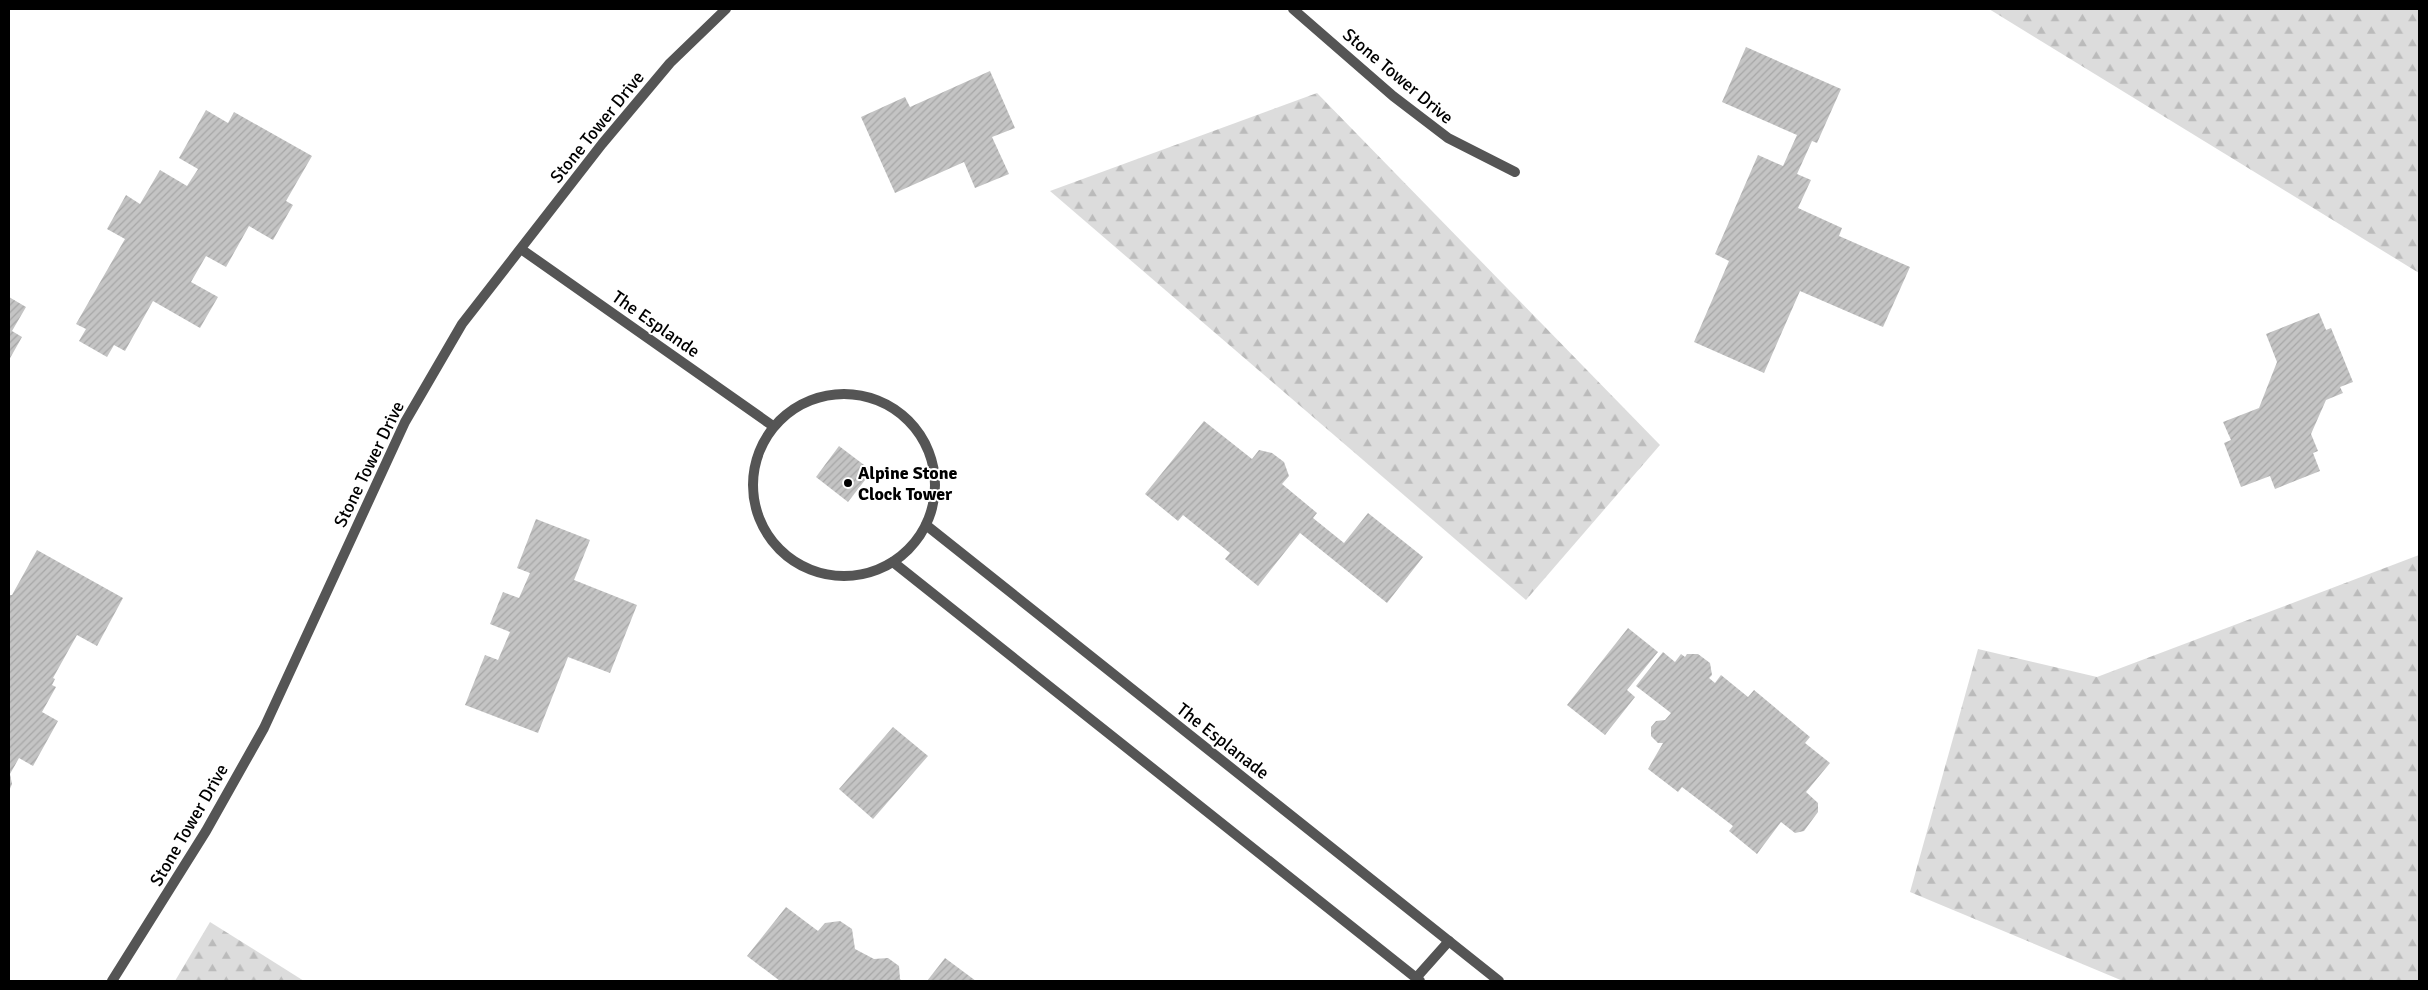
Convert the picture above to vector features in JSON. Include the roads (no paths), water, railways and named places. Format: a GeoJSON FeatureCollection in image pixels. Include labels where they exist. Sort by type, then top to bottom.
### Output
{"type":"FeatureCollection","features":[{"type":"Feature","properties":{"kind":"street","name":"Stone Tower Drive"},"geometry":{"type":"LineString","coordinates":[[112,981],[206,832],[264,728],[406,422],[462,324],[602,144],[670,63],[726,9]]}},
{"type":"Feature","properties":{"kind":"street","name":"Stone Tower Drive"},"geometry":{"type":"LineString","coordinates":[[1294,9],[1393,96],[1448,138],[1514,172]]}},
{"type":"Feature","properties":{"kind":"street","name":"The Esplande"},"geometry":{"type":"LineString","coordinates":[[521,249],[773,426]]}},
{"type":"Feature","properties":{"kind":"street"},"geometry":{"type":"LineString","coordinates":[[853,394],[881,401],[906,417],[924,440],[934,468],[935,497],[926,526],[912,546],[893,562],[866,573],[838,576],[810,570],[785,555],[766,534],[755,506],[752,478],[758,450],[773,426],[796,406],[823,396],[853,394]]}},
{"type":"Feature","properties":{"kind":"street","name":"The Esplanade"},"geometry":{"type":"LineString","coordinates":[[926,526],[1499,981]]}},
{"type":"Feature","properties":{"kind":"street"},"geometry":{"type":"LineString","coordinates":[[893,562],[1418,980],[1448,941]]}},
{"type":"Feature","properties":{"kind":"place","name":"Alpine Stone Clock Tower"},"geometry":{"type":"Point","coordinates":[848,483]}}]}
